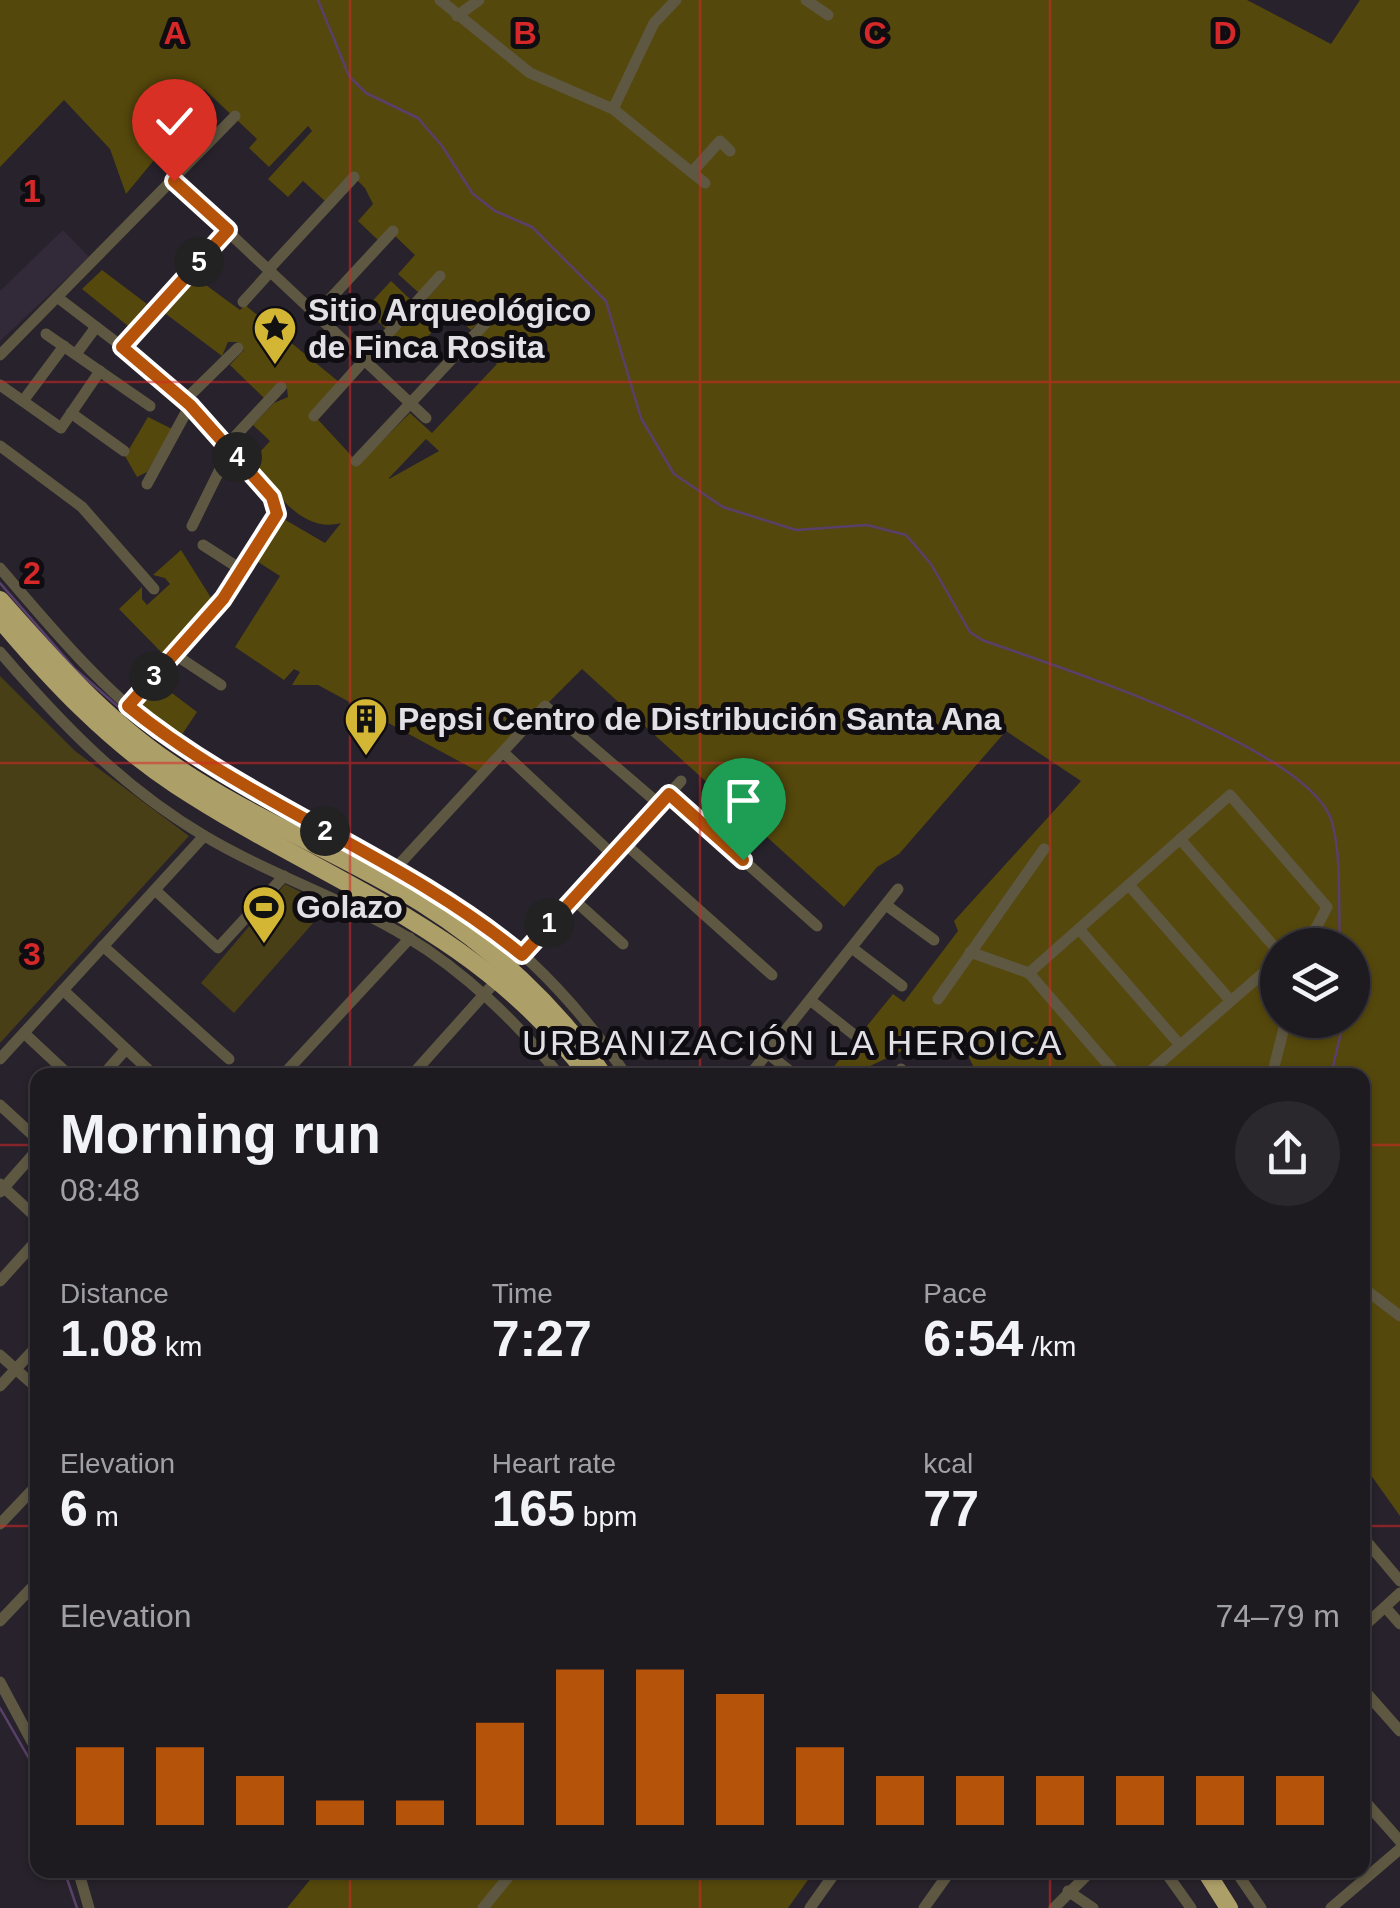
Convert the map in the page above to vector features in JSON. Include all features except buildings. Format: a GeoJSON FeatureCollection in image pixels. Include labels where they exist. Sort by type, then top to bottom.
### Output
{"type":"FeatureCollection","features":[{"type":"Feature","properties":{"kind":"highway"},"geometry":{"type":"LineString","coordinates":[[0,600],[66,675],[170,763],[389,875],[448,922],[503,976],[582,1068]]}},
{"type":"Feature","properties":{"kind":"highway"},"geometry":{"type":"LineString","coordinates":[[0,619],[54,682],[163,776],[252,832],[448,939],[553,1011],[598,1068]]}},
{"type":"Feature","properties":{"kind":"highway"},"geometry":{"type":"LineString","coordinates":[[1197,1878],[1216,1908]]}},
{"type":"Feature","properties":{"kind":"highway"},"geometry":{"type":"LineString","coordinates":[[1210,1878],[1230,1908]]}},
{"type":"Feature","properties":{"kind":"street"},"geometry":{"type":"LineString","coordinates":[[440,0],[530,73],[613,109],[705,183]]}},
{"type":"Feature","properties":{"kind":"street"},"geometry":{"type":"LineString","coordinates":[[457,16],[479,0]]}},
{"type":"Feature","properties":{"kind":"street"},"geometry":{"type":"LineString","coordinates":[[613,109],[654,23],[676,0]]}},
{"type":"Feature","properties":{"kind":"street"},"geometry":{"type":"LineString","coordinates":[[806,0],[828,15]]}},
{"type":"Feature","properties":{"kind":"street"},"geometry":{"type":"LineString","coordinates":[[0,355],[235,116]]}},
{"type":"Feature","properties":{"kind":"street"},"geometry":{"type":"LineString","coordinates":[[692,172],[720,142],[730,151]]}},
{"type":"Feature","properties":{"kind":"street"},"geometry":{"type":"LineString","coordinates":[[243,302],[354,177]]}},
{"type":"Feature","properties":{"kind":"street"},"geometry":{"type":"LineString","coordinates":[[174,181],[426,418]]}},
{"type":"Feature","properties":{"kind":"street"},"geometry":{"type":"LineString","coordinates":[[122,347],[228,230]]}},
{"type":"Feature","properties":{"kind":"street"},"geometry":{"type":"LineString","coordinates":[[317,313],[393,232]]}},
{"type":"Feature","properties":{"kind":"street"},"geometry":{"type":"LineString","coordinates":[[314,416],[440,276]]}},
{"type":"Feature","properties":{"kind":"street"},"geometry":{"type":"LineString","coordinates":[[58,297],[187,403],[272,497],[277,514],[216,607],[128,706]]}},
{"type":"Feature","properties":{"kind":"street"},"geometry":{"type":"LineString","coordinates":[[356,461],[496,311]]}},
{"type":"Feature","properties":{"kind":"street"},"geometry":{"type":"LineString","coordinates":[[76,354],[96,327]]}},
{"type":"Feature","properties":{"kind":"street"},"geometry":{"type":"LineString","coordinates":[[46,334],[150,406]]}},
{"type":"Feature","properties":{"kind":"street"},"geometry":{"type":"LineString","coordinates":[[23,401],[64,346]]}},
{"type":"Feature","properties":{"kind":"street"},"geometry":{"type":"LineString","coordinates":[[148,484],[187,403],[238,348]]}},
{"type":"Feature","properties":{"kind":"street"},"geometry":{"type":"LineString","coordinates":[[0,385],[60,428],[100,372]]}},
{"type":"Feature","properties":{"kind":"street"},"geometry":{"type":"LineString","coordinates":[[192,526],[228,447],[281,388]]}},
{"type":"Feature","properties":{"kind":"street"},"geometry":{"type":"LineString","coordinates":[[71,413],[124,450]]}},
{"type":"Feature","properties":{"kind":"street"},"geometry":{"type":"LineString","coordinates":[[0,446],[82,506],[154,589]]}},
{"type":"Feature","properties":{"kind":"street"},"geometry":{"type":"LineString","coordinates":[[203,545],[242,570]]}},
{"type":"Feature","properties":{"kind":"street"},"geometry":{"type":"LineString","coordinates":[[0,568],[128,706],[251,802]]}},
{"type":"Feature","properties":{"kind":"street"},"geometry":{"type":"LineString","coordinates":[[0,652],[100,760],[204,836],[410,938],[534,1043],[554,1068]]}},
{"type":"Feature","properties":{"kind":"street"},"geometry":{"type":"LineString","coordinates":[[174,654],[221,685]]}},
{"type":"Feature","properties":{"kind":"street"},"geometry":{"type":"LineString","coordinates":[[621,1068],[522,955],[477,918],[389,875],[545,706],[659,804]]}},
{"type":"Feature","properties":{"kind":"street"},"geometry":{"type":"LineString","coordinates":[[503,752],[612,854]]}},
{"type":"Feature","properties":{"kind":"street"},"geometry":{"type":"LineString","coordinates":[[418,1068],[682,781]]}},
{"type":"Feature","properties":{"kind":"street"},"geometry":{"type":"LineString","coordinates":[[669,794],[816,926]]}},
{"type":"Feature","properties":{"kind":"street"},"geometry":{"type":"LineString","coordinates":[[1029,973],[1230,795],[1327,907],[1316,928]]}},
{"type":"Feature","properties":{"kind":"street"},"geometry":{"type":"LineString","coordinates":[[0,1058],[204,836]]}},
{"type":"Feature","properties":{"kind":"street"},"geometry":{"type":"LineString","coordinates":[[1180,839],[1260,930]]}},
{"type":"Feature","properties":{"kind":"street"},"geometry":{"type":"LineString","coordinates":[[623,842],[772,975]]}},
{"type":"Feature","properties":{"kind":"street"},"geometry":{"type":"LineString","coordinates":[[938,998],[1044,849]]}},
{"type":"Feature","properties":{"kind":"street"},"geometry":{"type":"LineString","coordinates":[[155,890],[218,948],[284,876]]}},
{"type":"Feature","properties":{"kind":"street"},"geometry":{"type":"LineString","coordinates":[[1129,885],[1230,1000]]}},
{"type":"Feature","properties":{"kind":"street"},"geometry":{"type":"LineString","coordinates":[[755,1068],[898,890]]}},
{"type":"Feature","properties":{"kind":"street"},"geometry":{"type":"LineString","coordinates":[[572,898],[623,944]]}},
{"type":"Feature","properties":{"kind":"street"},"geometry":{"type":"LineString","coordinates":[[886,904],[934,940]]}},
{"type":"Feature","properties":{"kind":"street"},"geometry":{"type":"LineString","coordinates":[[1079,929],[1180,1045]]}},
{"type":"Feature","properties":{"kind":"street"},"geometry":{"type":"LineString","coordinates":[[289,1068],[410,938]]}},
{"type":"Feature","properties":{"kind":"street"},"geometry":{"type":"LineString","coordinates":[[103,946],[229,1059]]}},
{"type":"Feature","properties":{"kind":"street"},"geometry":{"type":"LineString","coordinates":[[852,948],[902,986]]}},
{"type":"Feature","properties":{"kind":"street"},"geometry":{"type":"LineString","coordinates":[[970,952],[1029,973],[1111,1068]]}},
{"type":"Feature","properties":{"kind":"street"},"geometry":{"type":"LineString","coordinates":[[1154,1068],[1260,975]]}},
{"type":"Feature","properties":{"kind":"street"},"geometry":{"type":"LineString","coordinates":[[62,990],[146,1068]]}},
{"type":"Feature","properties":{"kind":"street"},"geometry":{"type":"LineString","coordinates":[[810,1000],[857,1037]]}},
{"type":"Feature","properties":{"kind":"street"},"geometry":{"type":"LineString","coordinates":[[24,1033],[61,1068]]}},
{"type":"Feature","properties":{"kind":"street"},"geometry":{"type":"LineString","coordinates":[[1274,1068],[1282,1038]]}},
{"type":"Feature","properties":{"kind":"street"},"geometry":{"type":"LineString","coordinates":[[109,1068],[126,1049]]}},
{"type":"Feature","properties":{"kind":"street"},"geometry":{"type":"LineString","coordinates":[[767,1053],[786,1068]]}},
{"type":"Feature","properties":{"kind":"street"},"geometry":{"type":"LineString","coordinates":[[0,1104],[30,1132]]}},
{"type":"Feature","properties":{"kind":"street"},"geometry":{"type":"LineString","coordinates":[[30,1157],[1,1188],[30,1212]]}},
{"type":"Feature","properties":{"kind":"street"},"geometry":{"type":"LineString","coordinates":[[0,1281],[30,1248]]}},
{"type":"Feature","properties":{"kind":"street"},"geometry":{"type":"LineString","coordinates":[[1370,1293],[1400,1316]]}},
{"type":"Feature","properties":{"kind":"street"},"geometry":{"type":"LineString","coordinates":[[0,1386],[30,1354]]}},
{"type":"Feature","properties":{"kind":"street"},"geometry":{"type":"LineString","coordinates":[[0,1356],[30,1382]]}},
{"type":"Feature","properties":{"kind":"street"},"geometry":{"type":"LineString","coordinates":[[0,1524],[30,1492]]}},
{"type":"Feature","properties":{"kind":"street"},"geometry":{"type":"LineString","coordinates":[[1370,1546],[1400,1582]]}},
{"type":"Feature","properties":{"kind":"street"},"geometry":{"type":"LineString","coordinates":[[0,1621],[30,1589]]}},
{"type":"Feature","properties":{"kind":"street"},"geometry":{"type":"LineString","coordinates":[[1370,1621],[1400,1592]]}},
{"type":"Feature","properties":{"kind":"street"},"geometry":{"type":"LineString","coordinates":[[1386,1608],[1400,1624]]}},
{"type":"Feature","properties":{"kind":"street"},"geometry":{"type":"LineString","coordinates":[[0,1682],[30,1738]]}},
{"type":"Feature","properties":{"kind":"street"},"geometry":{"type":"LineString","coordinates":[[1370,1697],[1400,1731]]}},
{"type":"Feature","properties":{"kind":"street"},"geometry":{"type":"LineString","coordinates":[[1370,1807],[1400,1841]]}},
{"type":"Feature","properties":{"kind":"street"},"geometry":{"type":"LineString","coordinates":[[1370,1875],[1400,1850]]}},
{"type":"Feature","properties":{"kind":"street"},"geometry":{"type":"LineString","coordinates":[[80,1878],[89,1908]]}},
{"type":"Feature","properties":{"kind":"street"},"geometry":{"type":"LineString","coordinates":[[482,1908],[507,1878]]}},
{"type":"Feature","properties":{"kind":"street"},"geometry":{"type":"LineString","coordinates":[[810,1908],[831,1878]]}},
{"type":"Feature","properties":{"kind":"street"},"geometry":{"type":"LineString","coordinates":[[924,1908],[945,1878]]}},
{"type":"Feature","properties":{"kind":"street"},"geometry":{"type":"LineString","coordinates":[[1054,1908],[1080,1878]]}},
{"type":"Feature","properties":{"kind":"street"},"geometry":{"type":"LineString","coordinates":[[1170,1878],[1191,1908]]}},
{"type":"Feature","properties":{"kind":"street"},"geometry":{"type":"LineString","coordinates":[[1241,1878],[1262,1908]]}},
{"type":"Feature","properties":{"kind":"street"},"geometry":{"type":"LineString","coordinates":[[1331,1908],[1367,1878]]}},
{"type":"Feature","properties":{"kind":"street"},"geometry":{"type":"LineString","coordinates":[[1068,1891],[1093,1908]]}},
{"type":"Feature","properties":{"kind":"shaded area"},"geometry":{"type":"Polygon","coordinates":[[[0,0],[1247,0],[1331,44],[1360,0],[1400,0],[1400,1516],[1370,1474],[1370,1068],[974,1068],[964,1046],[942,1032],[866,1068],[833,1068],[893,994],[904,1002],[958,931],[954,921],[1081,781],[1006,731],[899,854],[877,867],[844,907],[582,669],[479,772],[318,685],[292,685],[300,672],[294,669],[284,680],[235,647],[280,576],[255,560],[282,518],[325,543],[341,523],[327,525],[301,516],[279,496],[252,461],[270,441],[253,425],[274,403],[288,397],[287,389],[280,382],[264,398],[230,365],[244,350],[237,342],[228,342],[222,356],[162,311],[195,277],[240,310],[245,305],[339,382],[311,412],[359,464],[410,413],[432,433],[497,364],[475,342],[497,311],[492,308],[471,330],[451,312],[412,353],[393,336],[444,280],[419,293],[398,274],[415,255],[395,236],[379,241],[358,221],[373,204],[352,175],[326,202],[303,181],[288,197],[268,179],[312,131],[308,126],[269,167],[249,148],[257,139],[204,89],[188,119],[126,194],[110,149],[64,100],[0,167],[0,0]],[[426,439],[389,479],[439,451],[426,439]]]}},
{"type":"Feature","properties":{"kind":"shaded area"},"geometry":{"type":"Polygon","coordinates":[[[63,230],[89,257],[0,341],[0,291],[63,230]]]}},
{"type":"Feature","properties":{"kind":"shaded area"},"geometry":{"type":"Polygon","coordinates":[[[102,270],[147,304],[128,326],[82,289],[102,270]]]}},
{"type":"Feature","properties":{"kind":"shaded area"},"geometry":{"type":"Polygon","coordinates":[[[391,281],[412,301],[386,329],[365,309],[391,281]]]}},
{"type":"Feature","properties":{"kind":"shaded area"},"geometry":{"type":"Polygon","coordinates":[[[148,417],[172,429],[147,472],[137,477],[125,456],[148,417]]]}},
{"type":"Feature","properties":{"kind":"shaded area"},"geometry":{"type":"Polygon","coordinates":[[[181,550],[213,601],[164,655],[119,609],[142,587],[142,599],[147,605],[170,584],[153,575],[181,550]]]}},
{"type":"Feature","properties":{"kind":"shaded area"},"geometry":{"type":"Polygon","coordinates":[[[0,676],[75,751],[189,836],[0,1043],[0,676]]]}},
{"type":"Feature","properties":{"kind":"shaded area"},"geometry":{"type":"Polygon","coordinates":[[[156,681],[197,712],[179,739],[139,705],[156,681]]]}},
{"type":"Feature","properties":{"kind":"shaded area","name":"Golazo"},"geometry":{"type":"Polygon","coordinates":[[[285,884],[328,906],[234,1013],[201,983],[285,884]]]}},
{"type":"Feature","properties":{"kind":"shaded area"},"geometry":{"type":"Polygon","coordinates":[[[311,1878],[809,1878],[788,1908],[287,1908],[311,1878]]]}},
{"type":"Feature","properties":{"kind":"waterway"},"geometry":{"type":"LineString","coordinates":[[318,0],[349,76],[366,93],[418,118],[442,146],[473,194],[495,211],[532,227],[606,301],[641,418],[674,474],[723,507],[796,530],[867,525],[906,535],[931,564],[970,632],[982,640],[1176,713],[1231,738],[1278,766],[1314,794],[1332,822],[1340,928]]}},
{"type":"Feature","properties":{"kind":"waterway"},"geometry":{"type":"LineString","coordinates":[[0,583],[75,669],[154,738]]}},
{"type":"Feature","properties":{"kind":"waterway"},"geometry":{"type":"LineString","coordinates":[[1333,1068],[1340,1038]]}},
{"type":"Feature","properties":{"kind":"waterway"},"geometry":{"type":"LineString","coordinates":[[0,1708],[30,1760]]}},
{"type":"Feature","properties":{"kind":"waterway"},"geometry":{"type":"LineString","coordinates":[[67,1878],[77,1908]]}},
{"type":"Feature","properties":{"kind":"place","name":"Sitio Arqueológico de Finca Rosita"},"geometry":{"type":"Point","coordinates":[275,366]}},
{"type":"Feature","properties":{"kind":"place","name":"Pepsi Centro de Distribución Santa Ana"},"geometry":{"type":"Point","coordinates":[366,757]}},
{"type":"Feature","properties":{"kind":"place","name":"Golazo"},"geometry":{"type":"Point","coordinates":[264,945]}},
{"type":"Feature","properties":{"kind":"district","name":"URBANIZACIÓN LA HEROICA"},"geometry":{"type":"Point","coordinates":[793,1042]}},
{"type":"Feature","properties":{"kind":"route"},"geometry":{"type":"LineString","coordinates":[[174,181],[228,230],[122,347],[190,405],[276,502],[277,514],[223,599],[128,706],[159,732],[224,775],[421,882],[477,918],[522,955],[669,794],[743,860]]}}]}
